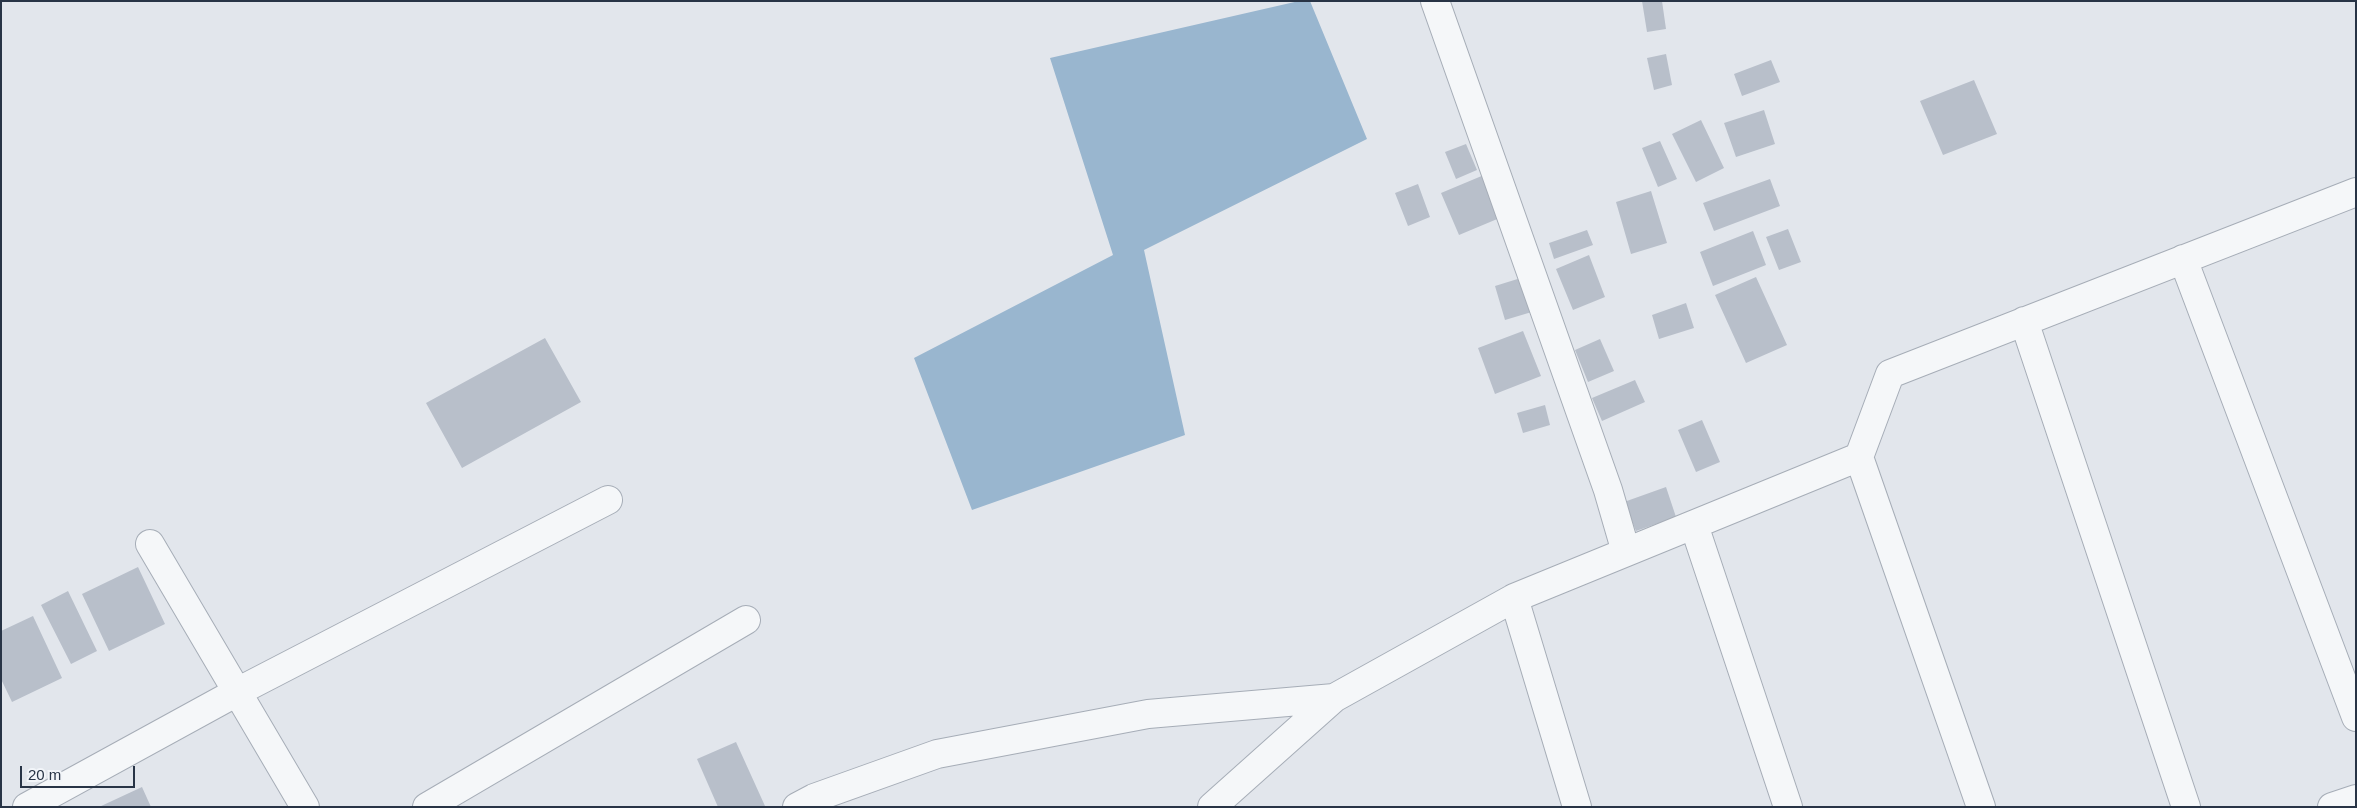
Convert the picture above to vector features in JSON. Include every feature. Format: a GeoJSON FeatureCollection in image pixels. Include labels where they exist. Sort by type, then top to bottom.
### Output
{"type":"FeatureCollection","features":[{"type":"Feature","properties":{"kind":"street"},"geometry":{"type":"LineString","coordinates":[[1435,1],[1608,490],[1626,552]]}},
{"type":"Feature","properties":{"kind":"street"},"geometry":{"type":"LineString","coordinates":[[1982,807],[1859,457],[1890,374],[2356,192]]}},
{"type":"Feature","properties":{"kind":"street"},"geometry":{"type":"LineString","coordinates":[[2184,259],[2356,717]]}},
{"type":"Feature","properties":{"kind":"street"},"geometry":{"type":"LineString","coordinates":[[2024,321],[2186,807]]}},
{"type":"Feature","properties":{"kind":"street"},"geometry":{"type":"LineString","coordinates":[[1212,807],[1334,698],[1514,598],[1859,457]]}},
{"type":"Feature","properties":{"kind":"street"},"geometry":{"type":"LineString","coordinates":[[27,807],[237,692],[608,500]]}},
{"type":"Feature","properties":{"kind":"street"},"geometry":{"type":"LineString","coordinates":[[1694,524],[1788,807]]}},
{"type":"Feature","properties":{"kind":"street"},"geometry":{"type":"LineString","coordinates":[[150,544],[304,807]]}},
{"type":"Feature","properties":{"kind":"street"},"geometry":{"type":"LineString","coordinates":[[1514,598],[1576,807]]}},
{"type":"Feature","properties":{"kind":"street"},"geometry":{"type":"LineString","coordinates":[[427,807],[746,620]]}},
{"type":"Feature","properties":{"kind":"street"},"geometry":{"type":"LineString","coordinates":[[798,807],[814,798],[937,754],[1148,714],[1334,698]]}},
{"type":"Feature","properties":{"kind":"street"},"geometry":{"type":"LineString","coordinates":[[2332,807],[2356,799]]}},
{"type":"Feature","properties":{"kind":"water"},"geometry":{"type":"Polygon","coordinates":[[[1299,1],[1310,1],[1367,139],[1144,250],[1185,435],[972,510],[914,358],[1113,255],[1050,58],[1299,1]]]}},
{"type":"Feature","properties":{"kind":"building"},"geometry":{"type":"Polygon","coordinates":[[[1642,1],[1662,1],[1666,29],[1647,32],[1642,1]]]}},
{"type":"Feature","properties":{"kind":"building"},"geometry":{"type":"Polygon","coordinates":[[[1666,54],[1672,85],[1654,90],[1647,58],[1666,54]]]}},
{"type":"Feature","properties":{"kind":"building"},"geometry":{"type":"Polygon","coordinates":[[[1771,60],[1780,82],[1742,96],[1734,74],[1771,60]]]}},
{"type":"Feature","properties":{"kind":"building"},"geometry":{"type":"Polygon","coordinates":[[[1974,80],[1997,134],[1943,155],[1920,101],[1974,80]]]}},
{"type":"Feature","properties":{"kind":"building"},"geometry":{"type":"Polygon","coordinates":[[[1764,110],[1775,144],[1736,157],[1724,123],[1764,110]]]}},
{"type":"Feature","properties":{"kind":"building"},"geometry":{"type":"Polygon","coordinates":[[[1701,120],[1724,168],[1696,182],[1672,134],[1701,120]]]}},
{"type":"Feature","properties":{"kind":"building"},"geometry":{"type":"Polygon","coordinates":[[[1660,141],[1677,179],[1658,187],[1642,148],[1660,141]]]}},
{"type":"Feature","properties":{"kind":"building"},"geometry":{"type":"Polygon","coordinates":[[[1466,144],[1477,170],[1456,179],[1445,152],[1466,144]]]}},
{"type":"Feature","properties":{"kind":"building"},"geometry":{"type":"Polygon","coordinates":[[[1484,175],[1502,217],[1459,235],[1441,193],[1484,175]]]}},
{"type":"Feature","properties":{"kind":"building"},"geometry":{"type":"Polygon","coordinates":[[[1770,179],[1780,206],[1714,231],[1703,203],[1770,179]]]}},
{"type":"Feature","properties":{"kind":"building"},"geometry":{"type":"Polygon","coordinates":[[[1418,184],[1430,217],[1408,226],[1395,193],[1418,184]]]}},
{"type":"Feature","properties":{"kind":"building"},"geometry":{"type":"Polygon","coordinates":[[[1651,191],[1667,243],[1631,254],[1616,202],[1651,191]]]}},
{"type":"Feature","properties":{"kind":"building"},"geometry":{"type":"Polygon","coordinates":[[[1788,229],[1801,262],[1779,270],[1766,237],[1788,229]]]}},
{"type":"Feature","properties":{"kind":"building"},"geometry":{"type":"Polygon","coordinates":[[[1587,230],[1593,245],[1554,259],[1549,243],[1587,230]]]}},
{"type":"Feature","properties":{"kind":"building"},"geometry":{"type":"Polygon","coordinates":[[[1753,231],[1766,265],[1713,286],[1700,252],[1753,231]]]}},
{"type":"Feature","properties":{"kind":"building"},"geometry":{"type":"Polygon","coordinates":[[[1589,255],[1605,297],[1573,310],[1556,269],[1589,255]]]}},
{"type":"Feature","properties":{"kind":"building"},"geometry":{"type":"Polygon","coordinates":[[[1524,277],[1535,311],[1505,320],[1495,286],[1524,277]]]}},
{"type":"Feature","properties":{"kind":"building"},"geometry":{"type":"Polygon","coordinates":[[[1756,277],[1787,345],[1746,363],[1715,295],[1756,277]]]}},
{"type":"Feature","properties":{"kind":"building"},"geometry":{"type":"Polygon","coordinates":[[[1686,303],[1694,328],[1659,339],[1652,315],[1686,303]]]}},
{"type":"Feature","properties":{"kind":"building"},"geometry":{"type":"Polygon","coordinates":[[[1523,331],[1541,376],[1495,394],[1478,348],[1523,331]]]}},
{"type":"Feature","properties":{"kind":"building"},"geometry":{"type":"Polygon","coordinates":[[[545,338],[581,402],[462,468],[426,403],[545,338]]]}},
{"type":"Feature","properties":{"kind":"building"},"geometry":{"type":"Polygon","coordinates":[[[1600,339],[1614,371],[1588,382],[1575,350],[1600,339]]]}},
{"type":"Feature","properties":{"kind":"building"},"geometry":{"type":"Polygon","coordinates":[[[1635,380],[1645,402],[1602,421],[1592,398],[1635,380]]]}},
{"type":"Feature","properties":{"kind":"building"},"geometry":{"type":"Polygon","coordinates":[[[1545,405],[1550,425],[1523,433],[1517,413],[1545,405]]]}},
{"type":"Feature","properties":{"kind":"building"},"geometry":{"type":"Polygon","coordinates":[[[1702,420],[1720,462],[1696,472],[1678,430],[1702,420]]]}},
{"type":"Feature","properties":{"kind":"building"},"geometry":{"type":"Polygon","coordinates":[[[1666,487],[1676,517],[1636,531],[1624,502],[1666,487]]]}},
{"type":"Feature","properties":{"kind":"building"},"geometry":{"type":"Polygon","coordinates":[[[138,567],[165,624],[109,651],[82,594],[138,567]]]}},
{"type":"Feature","properties":{"kind":"building"},"geometry":{"type":"Polygon","coordinates":[[[68,591],[97,651],[71,664],[41,605],[68,591]]]}},
{"type":"Feature","properties":{"kind":"building"},"geometry":{"type":"Polygon","coordinates":[[[33,616],[62,678],[12,702],[1,679],[1,631],[33,616]]]}},
{"type":"Feature","properties":{"kind":"building"},"geometry":{"type":"Polygon","coordinates":[[[736,742],[765,806],[763,807],[718,807],[697,759],[736,742]]]}},
{"type":"Feature","properties":{"kind":"building"},"geometry":{"type":"Polygon","coordinates":[[[142,787],[151,807],[99,807],[142,787]]]}}]}
